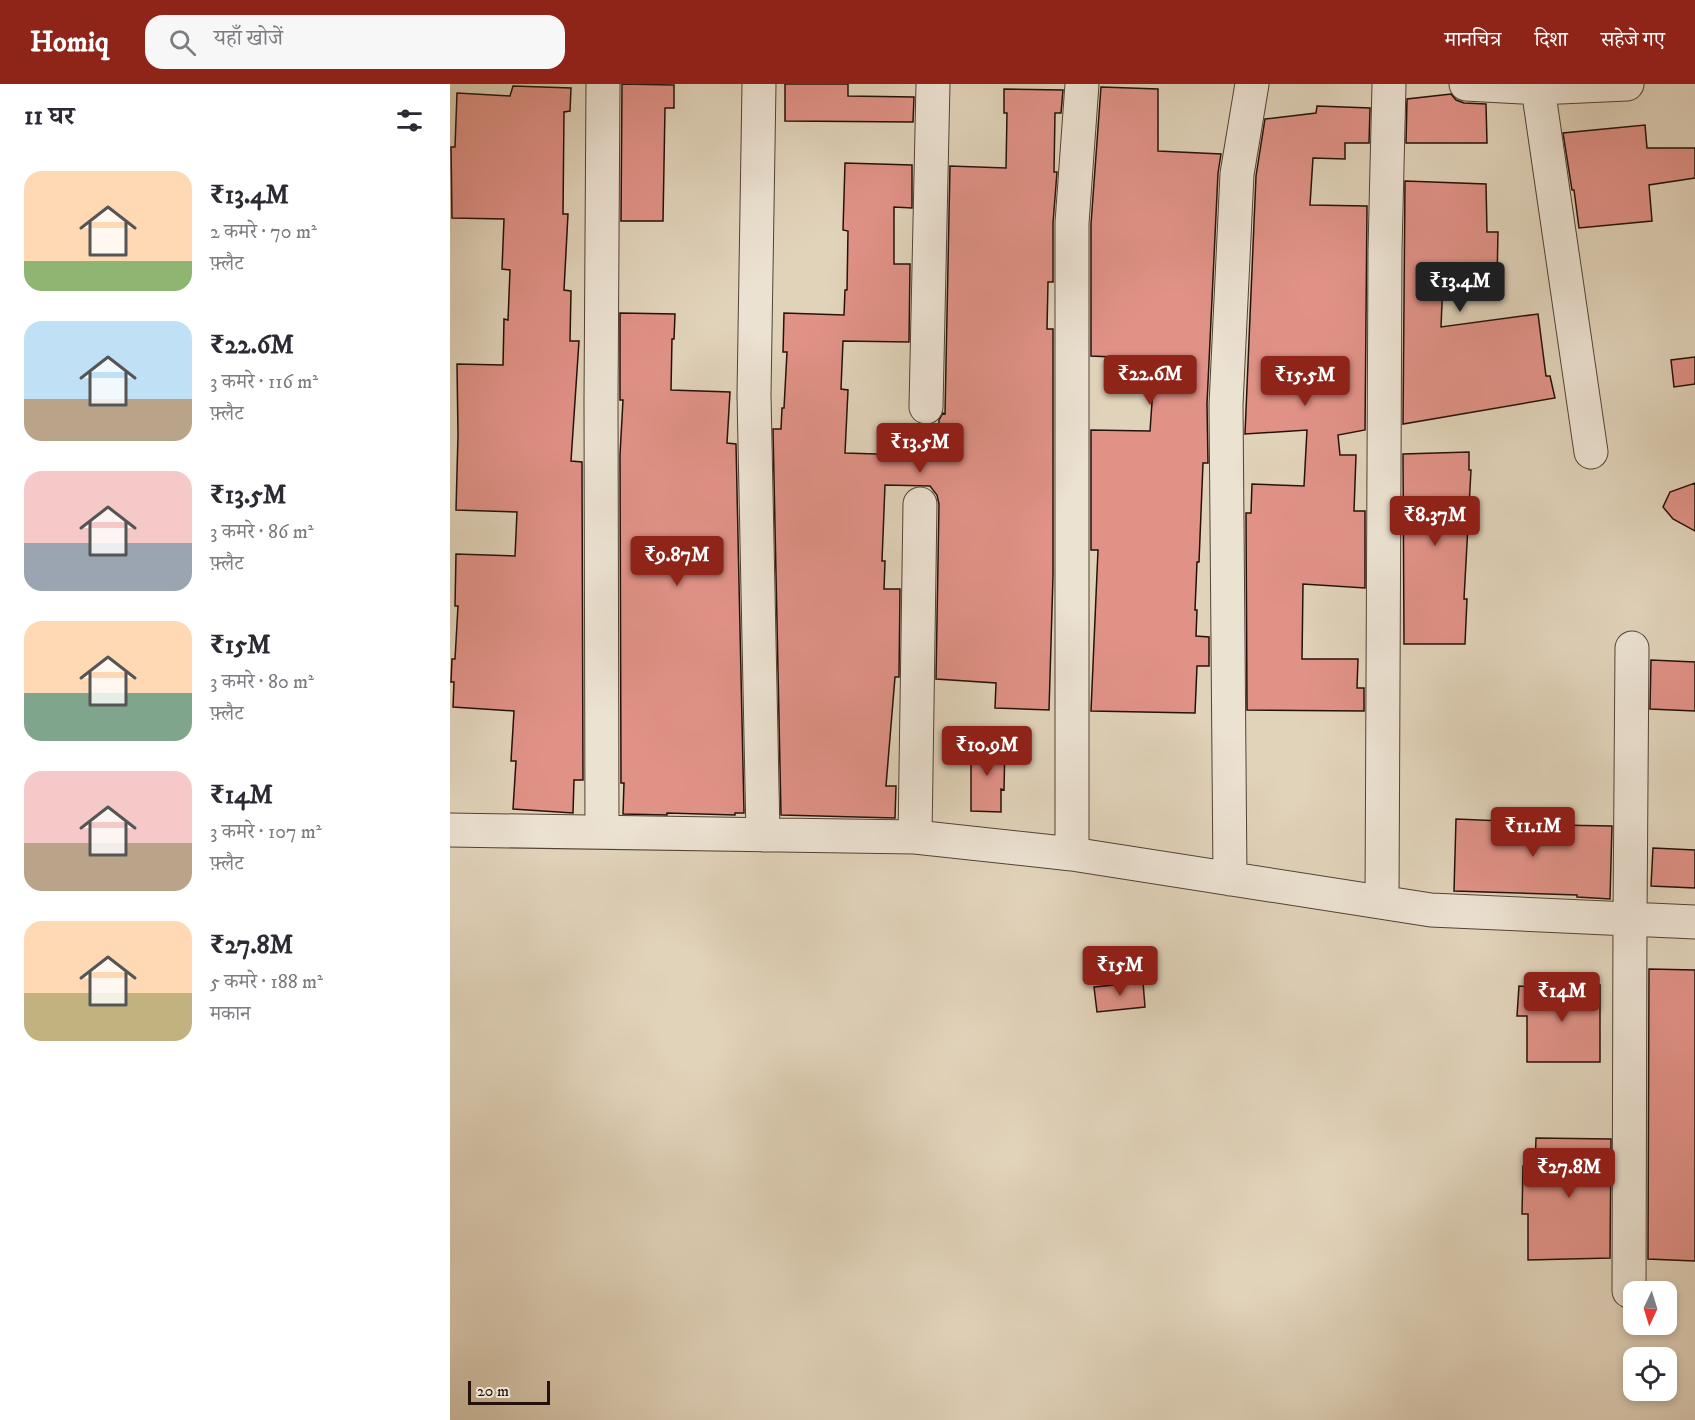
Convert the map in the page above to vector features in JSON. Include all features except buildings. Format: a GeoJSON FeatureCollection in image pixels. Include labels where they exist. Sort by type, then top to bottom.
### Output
{"type":"FeatureCollection","features":[{"type":"Feature","properties":{"kind":"street"},"geometry":{"type":"LineString","coordinates":[[602,832],[603,84]]}},
{"type":"Feature","properties":{"kind":"street"},"geometry":{"type":"LineString","coordinates":[[759,84],[754,395],[763,835]]}},
{"type":"Feature","properties":{"kind":"street"},"geometry":{"type":"LineString","coordinates":[[926,407],[933,84]]}},
{"type":"Feature","properties":{"kind":"street"},"geometry":{"type":"LineString","coordinates":[[1072,854],[1072,223],[1082,84]]}},
{"type":"Feature","properties":{"kind":"street"},"geometry":{"type":"LineString","coordinates":[[1230,879],[1226,405],[1237,174],[1252,84]]}},
{"type":"Feature","properties":{"kind":"street"},"geometry":{"type":"LineString","coordinates":[[1382,902],[1385,250],[1389,84]]}},
{"type":"Feature","properties":{"kind":"street"},"geometry":{"type":"LineString","coordinates":[[1466,84],[1538,88],[1608,85]]}},
{"type":"Feature","properties":{"kind":"street"},"geometry":{"type":"LineString","coordinates":[[1538,88],[1591,452]]}},
{"type":"Feature","properties":{"kind":"street"},"geometry":{"type":"LineString","coordinates":[[915,837],[920,504]]}},
{"type":"Feature","properties":{"kind":"street"},"geometry":{"type":"LineString","coordinates":[[1629,1281],[1632,648]]}},
{"type":"Feature","properties":{"kind":"street"},"geometry":{"type":"LineString","coordinates":[[450,830],[915,837],[1072,854],[1431,910],[1695,922]]}}]}
